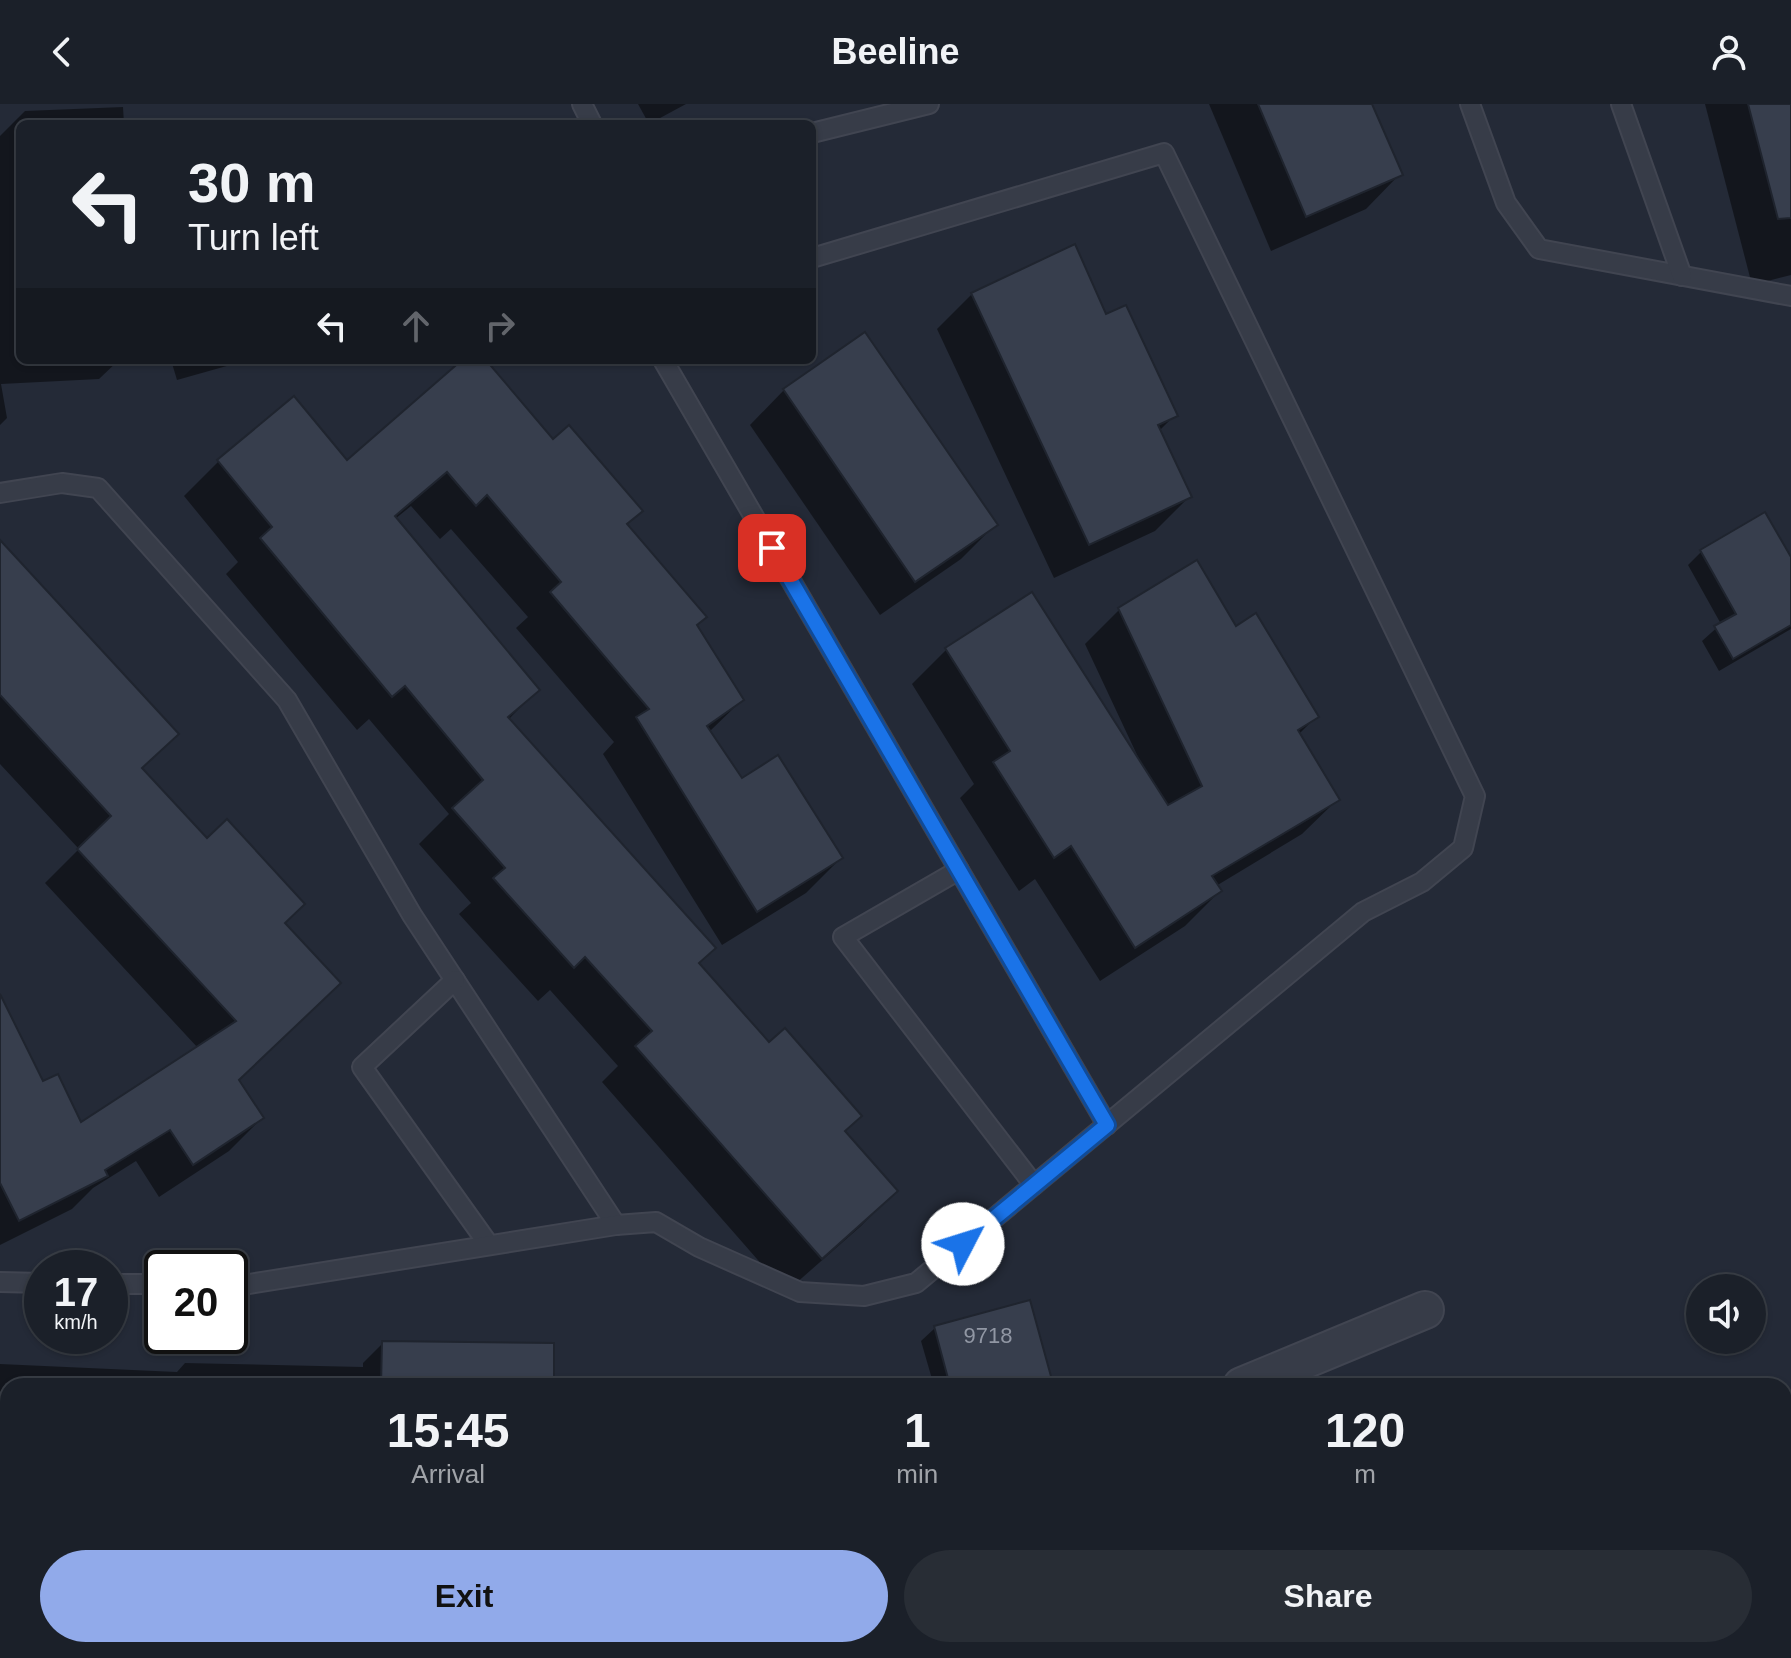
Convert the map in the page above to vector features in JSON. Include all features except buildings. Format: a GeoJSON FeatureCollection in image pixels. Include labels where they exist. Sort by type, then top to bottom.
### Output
{"type":"FeatureCollection","features":[{"type":"Feature","properties":{"kind":"street"},"geometry":{"type":"LineString","coordinates":[[1261,1378],[1425,1310]]}},
{"type":"Feature","properties":{"kind":"lane"},"geometry":{"type":"LineString","coordinates":[[816,132],[929,104]]}},
{"type":"Feature","properties":{"kind":"lane"},"geometry":{"type":"LineString","coordinates":[[1470,104],[1506,203],[1539,249],[1791,296]]}},
{"type":"Feature","properties":{"kind":"lane"},"geometry":{"type":"LineString","coordinates":[[1621,104],[1682,276]]}},
{"type":"Feature","properties":{"kind":"lane"},"geometry":{"type":"LineString","coordinates":[[248,1284],[616,1225],[656,1222],[699,1247],[800,1292],[864,1296],[916,1283],[1363,912],[1422,882],[1463,848],[1475,796],[1164,153],[816,257]]}},
{"type":"Feature","properties":{"kind":"lane"},"geometry":{"type":"LineString","coordinates":[[665,364],[1107,1125]]}},
{"type":"Feature","properties":{"kind":"lane"},"geometry":{"type":"LineString","coordinates":[[0,493],[62,483],[98,488],[287,700],[412,915],[616,1225]]}},
{"type":"Feature","properties":{"kind":"lane"},"geometry":{"type":"LineString","coordinates":[[959,870],[843,937],[1034,1185]]}},
{"type":"Feature","properties":{"kind":"lane"},"geometry":{"type":"LineString","coordinates":[[455,980],[362,1067],[489,1245]]}},
{"type":"Feature","properties":{"kind":"lane"},"geometry":{"type":"LineString","coordinates":[[0,1282],[24,1283]]}},
{"type":"Feature","properties":{"kind":"route"},"geometry":{"type":"LineString","coordinates":[[772,548],[1107,1125],[963,1244]]}}]}
